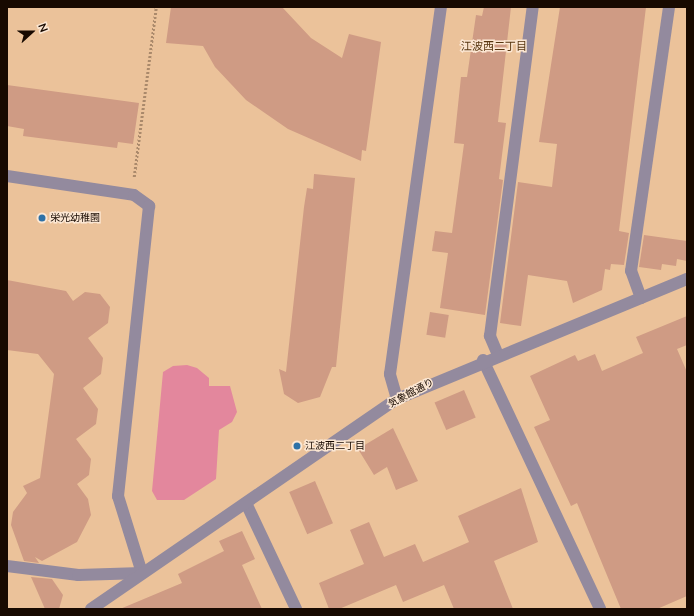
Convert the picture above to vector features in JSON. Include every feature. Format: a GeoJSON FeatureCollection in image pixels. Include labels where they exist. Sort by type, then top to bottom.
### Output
{"type":"FeatureCollection","features":[{"type":"Feature","properties":{"kind":"street"},"geometry":{"type":"LineString","coordinates":[[397,399],[390,374],[440,7]]}},
{"type":"Feature","properties":{"kind":"street"},"geometry":{"type":"LineString","coordinates":[[498,355],[490,336],[533,7]]}},
{"type":"Feature","properties":{"kind":"street"},"geometry":{"type":"LineString","coordinates":[[641,298],[631,270],[669,7]]}},
{"type":"Feature","properties":{"kind":"street"},"geometry":{"type":"LineString","coordinates":[[7,176],[134,195],[149,206],[118,496],[142,573],[78,575],[7,566]]}},
{"type":"Feature","properties":{"kind":"street","name":"気象館通り"},"geometry":{"type":"LineString","coordinates":[[90,609],[397,399],[483,360],[687,279]]}},
{"type":"Feature","properties":{"kind":"street"},"geometry":{"type":"LineString","coordinates":[[483,360],[600,609]]}},
{"type":"Feature","properties":{"kind":"street"},"geometry":{"type":"LineString","coordinates":[[246,503],[296,609]]}},
{"type":"Feature","properties":{"kind":"path"},"geometry":{"type":"LineString","coordinates":[[134,181],[156,7]]}},
{"type":"Feature","properties":{"kind":"shaded area"},"geometry":{"type":"Polygon","coordinates":[[[187,365],[197,368],[209,378],[209,386],[230,386],[237,412],[232,422],[219,430],[216,479],[184,500],[157,500],[152,491],[163,372],[173,366],[187,365]]]}},
{"type":"Feature","properties":{"kind":"building"},"geometry":{"type":"Polygon","coordinates":[[[171,7],[282,7],[311,38],[342,58],[349,34],[381,42],[366,151],[362,150],[361,161],[288,129],[246,100],[215,67],[203,46],[166,43],[171,7]]]}},
{"type":"Feature","properties":{"kind":"building"},"geometry":{"type":"Polygon","coordinates":[[[484,7],[511,7],[498,122],[506,123],[499,179],[503,180],[485,315],[440,308],[448,253],[432,251],[435,231],[452,233],[464,144],[454,143],[461,77],[467,77],[476,15],[482,16],[484,7]]]}},
{"type":"Feature","properties":{"kind":"building"},"geometry":{"type":"Polygon","coordinates":[[[560,7],[646,7],[619,231],[629,233],[624,265],[611,264],[610,270],[605,269],[602,290],[573,303],[567,281],[528,275],[521,326],[500,323],[518,182],[552,187],[557,144],[539,142],[560,7]]]}},
{"type":"Feature","properties":{"kind":"building"},"geometry":{"type":"Polygon","coordinates":[[[7,85],[139,103],[133,144],[118,142],[117,148],[23,136],[24,129],[7,126],[7,85]]]}},
{"type":"Feature","properties":{"kind":"building"},"geometry":{"type":"Polygon","coordinates":[[[314,174],[355,178],[336,367],[332,367],[320,397],[298,403],[284,394],[279,369],[286,372],[304,207],[307,188],[313,189],[314,174]]]}},
{"type":"Feature","properties":{"kind":"building"},"geometry":{"type":"Polygon","coordinates":[[[644,235],[687,241],[687,261],[677,259],[676,266],[662,264],[661,270],[639,267],[644,235]]]}},
{"type":"Feature","properties":{"kind":"building"},"geometry":{"type":"Polygon","coordinates":[[[7,280],[66,291],[73,301],[85,292],[100,294],[110,307],[108,323],[88,338],[103,358],[101,374],[83,388],[98,409],[96,424],[76,439],[91,459],[89,475],[77,484],[88,499],[91,515],[77,542],[42,561],[35,557],[39,563],[24,561],[11,525],[13,512],[27,493],[23,486],[40,478],[54,374],[38,354],[7,350],[7,280]]]}},
{"type":"Feature","properties":{"kind":"building"},"geometry":{"type":"Polygon","coordinates":[[[430,312],[449,315],[445,338],[426,335],[430,312]]]}},
{"type":"Feature","properties":{"kind":"building"},"geometry":{"type":"Polygon","coordinates":[[[687,316],[687,345],[677,349],[687,372],[687,596],[657,609],[621,609],[577,503],[571,506],[534,427],[550,420],[530,376],[575,355],[578,361],[595,354],[602,371],[643,353],[636,337],[687,316]]]}},
{"type":"Feature","properties":{"kind":"building"},"geometry":{"type":"Polygon","coordinates":[[[464,390],[476,418],[446,430],[435,403],[464,390]]]}},
{"type":"Feature","properties":{"kind":"building"},"geometry":{"type":"Polygon","coordinates":[[[393,428],[418,481],[396,490],[387,467],[374,475],[358,449],[393,428]]]}},
{"type":"Feature","properties":{"kind":"building"},"geometry":{"type":"Polygon","coordinates":[[[315,481],[333,523],[307,534],[289,492],[315,481]]]}},
{"type":"Feature","properties":{"kind":"building"},"geometry":{"type":"Polygon","coordinates":[[[521,488],[538,542],[494,561],[513,609],[454,609],[444,585],[403,602],[396,585],[339,609],[329,609],[319,583],[364,564],[350,530],[369,522],[384,557],[415,544],[423,562],[469,542],[458,516],[521,488]]]}},
{"type":"Feature","properties":{"kind":"building"},"geometry":{"type":"Polygon","coordinates":[[[242,531],[255,559],[242,565],[262,609],[120,609],[182,583],[178,574],[224,551],[219,541],[242,531]]]}},
{"type":"Feature","properties":{"kind":"building"},"geometry":{"type":"Polygon","coordinates":[[[31,577],[52,579],[63,595],[59,609],[45,609],[31,577]]]}},
{"type":"Feature","properties":{"kind":"place","name":"栄光幼稚園"},"geometry":{"type":"Point","coordinates":[42,218]}},
{"type":"Feature","properties":{"kind":"place","name":"江波西二丁目"},"geometry":{"type":"Point","coordinates":[297,446]}},
{"type":"Feature","properties":{"kind":"district","name":"江波西二丁目"},"geometry":{"type":"Point","coordinates":[494,46]}}]}
